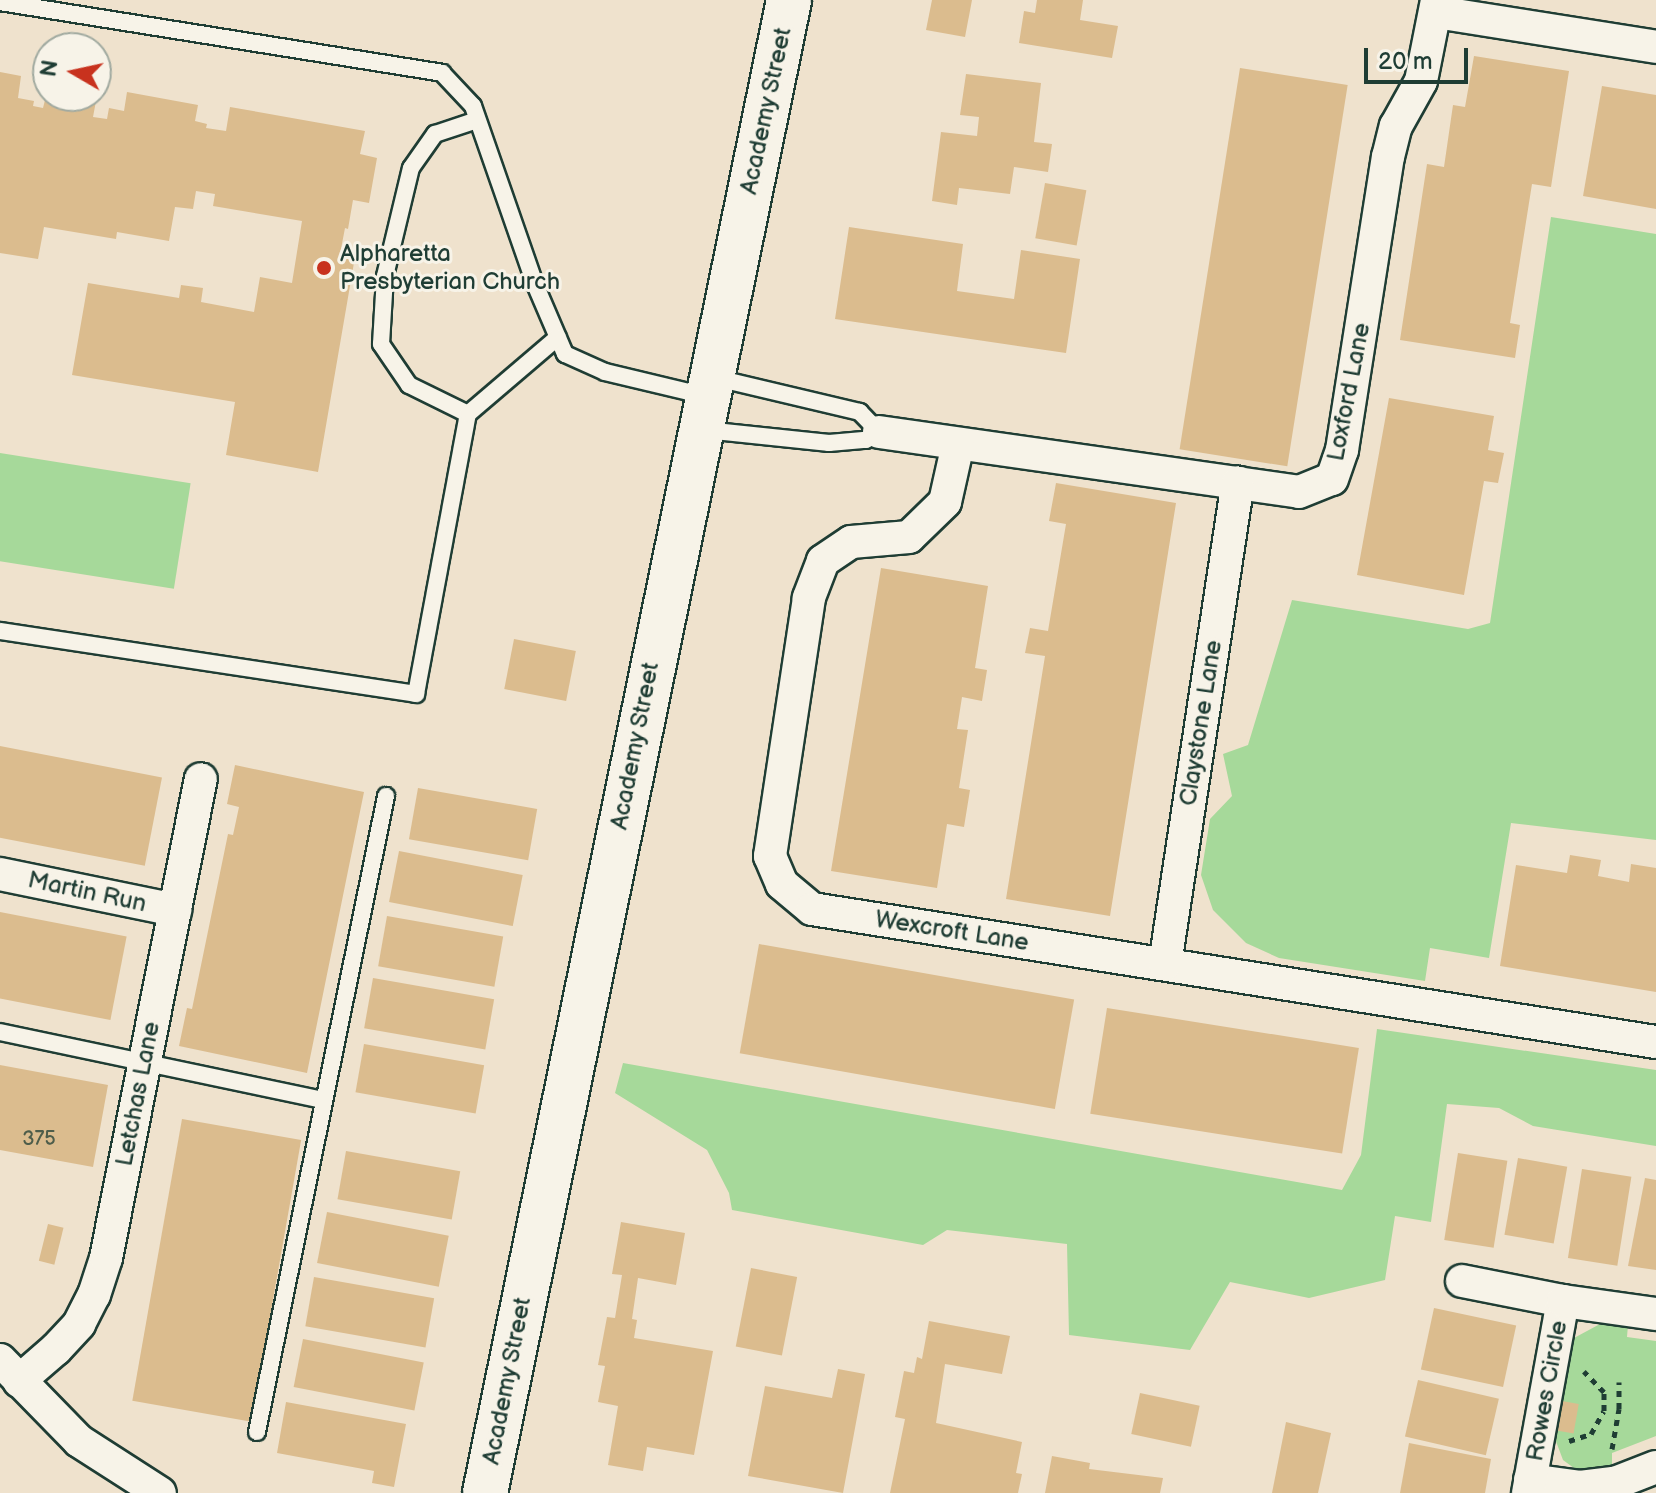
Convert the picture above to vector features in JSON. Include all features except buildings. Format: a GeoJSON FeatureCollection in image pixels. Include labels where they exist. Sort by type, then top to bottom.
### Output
{"type":"FeatureCollection","features":[{"type":"Feature","properties":{"kind":"street","name":"Academy Street"},"geometry":{"type":"LineString","coordinates":[[485,1493],[789,0]]}},
{"type":"Feature","properties":{"kind":"street"},"geometry":{"type":"LineString","coordinates":[[1436,6],[1656,47]]}},
{"type":"Feature","properties":{"kind":"street","name":"Loxford Lane"},"geometry":{"type":"LineString","coordinates":[[879,432],[1299,492],[1332,479],[1342,450],[1388,157],[1396,126],[1421,81],[1436,6]]}},
{"type":"Feature","properties":{"kind":"street","name":"Wexcroft Lane"},"geometry":{"type":"LineString","coordinates":[[958,444],[945,502],[909,537],[851,542],[823,561],[809,598],[770,856],[782,884],[812,909],[1656,1042]]}},
{"type":"Feature","properties":{"kind":"street","name":"Claystone Lane"},"geometry":{"type":"LineString","coordinates":[[1165,964],[1238,482]]}},
{"type":"Feature","properties":{"kind":"street","name":"Letchas Lane"},"geometry":{"type":"LineString","coordinates":[[9,1370],[56,1349],[79,1324],[94,1295],[106,1258],[201,779]]}},
{"type":"Feature","properties":{"kind":"street","name":"Martin Run"},"geometry":{"type":"LineString","coordinates":[[0,874],[175,910]]}},
{"type":"Feature","properties":{"kind":"street","name":"Rowes Circle"},"geometry":{"type":"LineString","coordinates":[[1462,1281],[1563,1301],[1656,1314]]}},
{"type":"Feature","properties":{"kind":"street","name":"Rowes Circle"},"geometry":{"type":"LineString","coordinates":[[1563,1301],[1529,1487],[1603,1484],[1656,1467]]}},
{"type":"Feature","properties":{"kind":"street"},"geometry":{"type":"LineString","coordinates":[[9,1370],[79,1441],[160,1493]]}},
{"type":"Feature","properties":{"kind":"lane"},"geometry":{"type":"LineString","coordinates":[[0,2],[442,73],[473,106],[535,284],[565,354],[605,372],[705,401],[829,443],[866,440],[879,432],[860,412],[705,401]]}},
{"type":"Feature","properties":{"kind":"lane"},"geometry":{"type":"LineString","coordinates":[[468,414],[409,385],[381,344],[385,276],[411,168],[435,134],[477,120]]}},
{"type":"Feature","properties":{"kind":"lane"},"geometry":{"type":"LineString","coordinates":[[0,631],[416,694],[468,414],[558,337]]}},
{"type":"Feature","properties":{"kind":"lane"},"geometry":{"type":"LineString","coordinates":[[257,1432],[386,796]]}},
{"type":"Feature","properties":{"kind":"lane"},"geometry":{"type":"LineString","coordinates":[[0,1032],[324,1100]]}},
{"type":"Feature","properties":{"kind":"path"},"geometry":{"type":"LineString","coordinates":[[1612,1450],[1619,1409],[1619,1382]]}},
{"type":"Feature","properties":{"kind":"green space"},"geometry":{"type":"Polygon","coordinates":[[[1551,217],[1656,234],[1656,840],[1511,823],[1489,958],[1430,948],[1425,981],[1279,958],[1246,943],[1213,910],[1201,875],[1210,819],[1232,796],[1223,754],[1248,745],[1292,600],[1468,629],[1490,623],[1551,217]]]}},
{"type":"Feature","properties":{"kind":"green space"},"geometry":{"type":"Polygon","coordinates":[[[0,453],[191,483],[174,589],[0,561],[0,453]]]}},
{"type":"Feature","properties":{"kind":"green space"},"geometry":{"type":"Polygon","coordinates":[[[1377,1029],[1656,1070],[1656,1146],[1533,1126],[1499,1108],[1447,1104],[1431,1222],[1395,1216],[1385,1280],[1309,1298],[1230,1282],[1190,1350],[1069,1335],[1067,1244],[947,1230],[923,1245],[732,1210],[729,1193],[707,1150],[615,1093],[623,1063],[1342,1190],[1361,1155],[1377,1029]]]}},
{"type":"Feature","properties":{"kind":"green space"},"geometry":{"type":"Polygon","coordinates":[[[1600,1324],[1628,1325],[1627,1337],[1656,1341],[1656,1436],[1612,1453],[1612,1465],[1605,1472],[1578,1471],[1563,1460],[1554,1436],[1574,1338],[1600,1324]]]}},
{"type":"Feature","properties":{"kind":"place","name":"Alpharetta Presbyterian Church"},"geometry":{"type":"Point","coordinates":[324,268]}}]}
